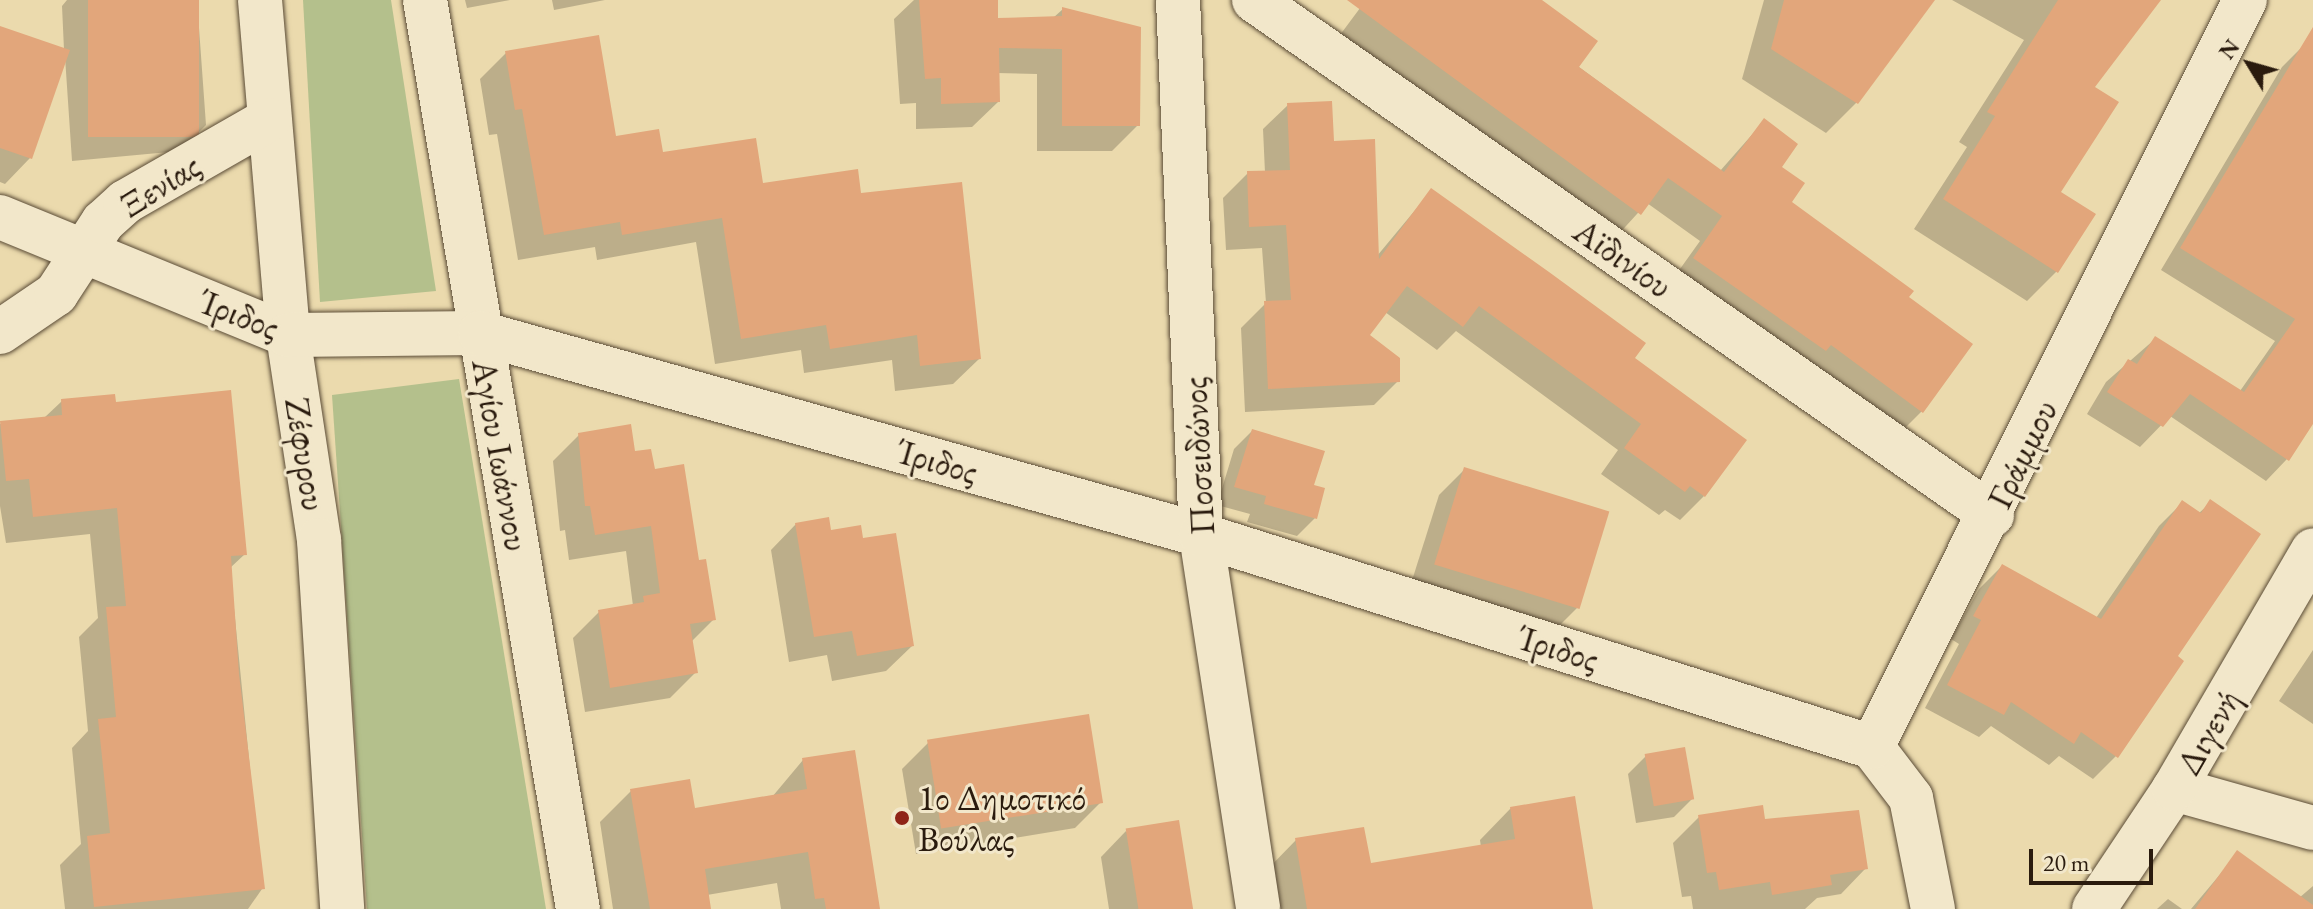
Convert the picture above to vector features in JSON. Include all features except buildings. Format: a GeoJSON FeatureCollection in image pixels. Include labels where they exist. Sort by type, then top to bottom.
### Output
{"type":"FeatureCollection","features":[{"type":"Feature","properties":{"kind":"street","name":"Ζέφυρου"},"geometry":{"type":"LineString","coordinates":[[260,0],[288,335],[319,540],[342,909]]}},
{"type":"Feature","properties":{"kind":"street","name":"Αγίου Ιωάννου"},"geometry":{"type":"LineString","coordinates":[[425,0],[578,909]]}},
{"type":"Feature","properties":{"kind":"street","name":"Ποσειδώνος"},"geometry":{"type":"LineString","coordinates":[[1178,0],[1201,535],[1258,909]]}},
{"type":"Feature","properties":{"kind":"street","name":"Αϊδινίου"},"geometry":{"type":"LineString","coordinates":[[1254,0],[1992,515]]}},
{"type":"Feature","properties":{"kind":"street","name":"Γράμμου"},"geometry":{"type":"LineString","coordinates":[[1872,747],[1992,515],[2245,0]]}},
{"type":"Feature","properties":{"kind":"street","name":"Ξενίας"},"geometry":{"type":"LineString","coordinates":[[0,332],[56,294],[87,253],[103,222],[125,202],[268,120]]}},
{"type":"Feature","properties":{"kind":"street","name":"Ίριδος"},"geometry":{"type":"LineString","coordinates":[[0,217],[288,335],[480,333],[1201,535],[1872,747]]}},
{"type":"Feature","properties":{"kind":"street","name":"Διγενή"},"geometry":{"type":"LineString","coordinates":[[2094,909],[2174,789],[2313,550]]}},
{"type":"Feature","properties":{"kind":"street"},"geometry":{"type":"LineString","coordinates":[[1872,747],[1911,798],[1933,909]]}},
{"type":"Feature","properties":{"kind":"street"},"geometry":{"type":"LineString","coordinates":[[2174,789],[2313,828]]}},
{"type":"Feature","properties":{"kind":"green space"},"geometry":{"type":"Polygon","coordinates":[[[303,0],[391,0],[436,291],[320,302],[303,0]]]}},
{"type":"Feature","properties":{"kind":"green space"},"geometry":{"type":"Polygon","coordinates":[[[459,379],[546,909],[367,909],[332,395],[459,379]]]}},
{"type":"Feature","properties":{"kind":"place","name":"1ο Δημοτικό Βούλας"},"geometry":{"type":"Point","coordinates":[902,818]}}]}
